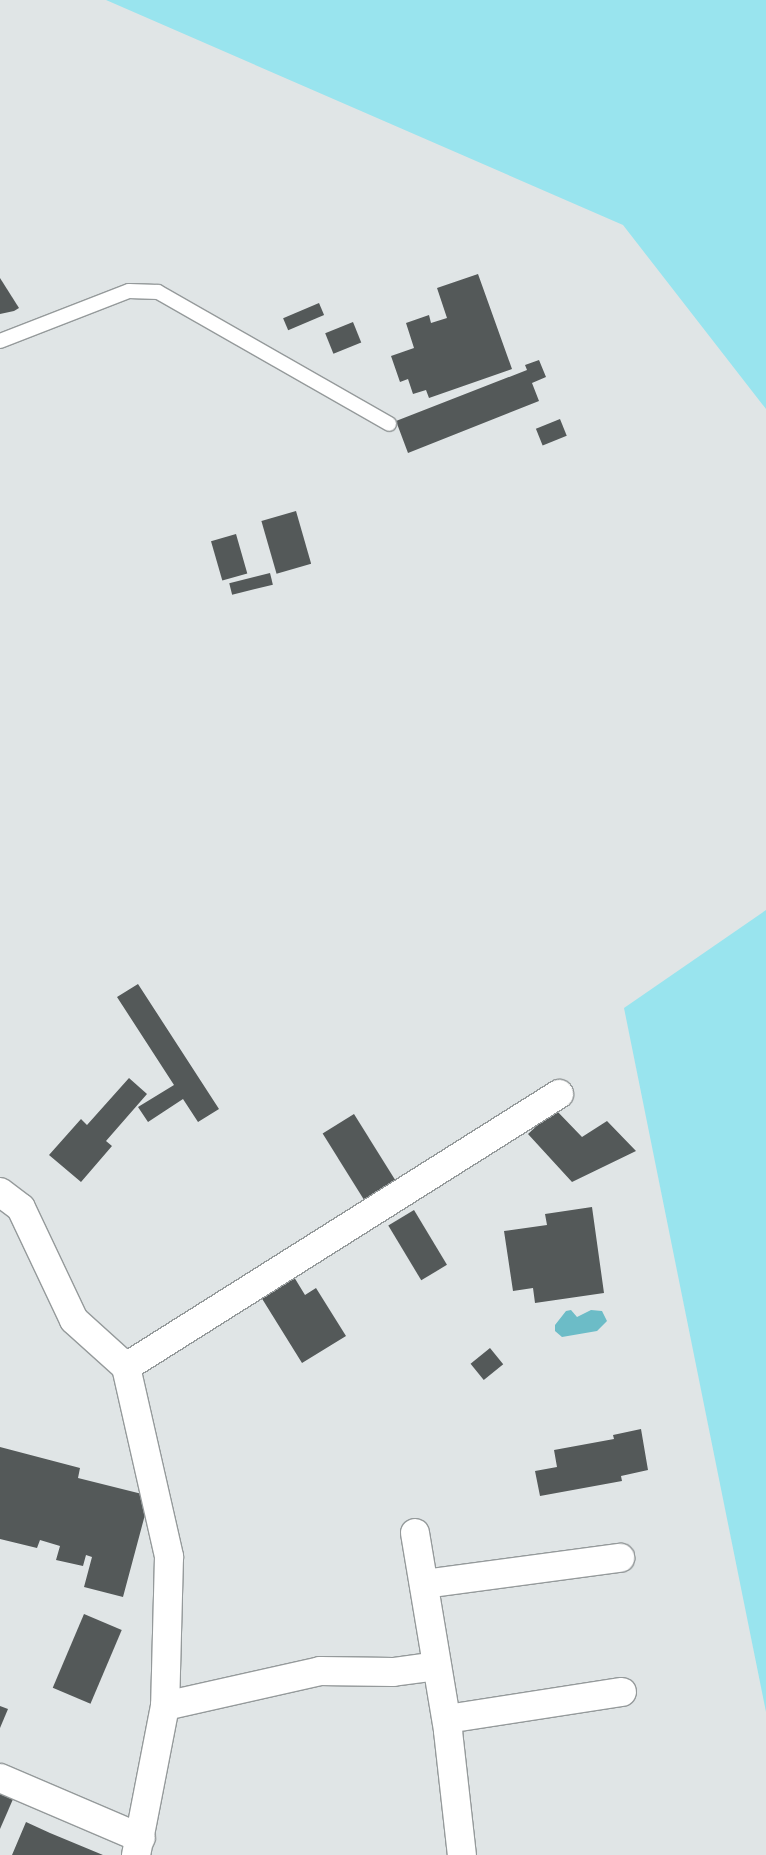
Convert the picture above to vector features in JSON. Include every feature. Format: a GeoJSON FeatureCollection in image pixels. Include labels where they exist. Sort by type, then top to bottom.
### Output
{"type":"FeatureCollection","features":[{"type":"Feature","properties":{"kind":"street"},"geometry":{"type":"LineString","coordinates":[[126,1367],[559,1094]]}},
{"type":"Feature","properties":{"kind":"street"},"geometry":{"type":"LineString","coordinates":[[0,1192],[21,1208],[74,1320],[126,1367],[169,1557],[166,1706],[139,1850],[0,1778]]}},
{"type":"Feature","properties":{"kind":"street"},"geometry":{"type":"LineString","coordinates":[[415,1533],[447,1719],[462,1855]]}},
{"type":"Feature","properties":{"kind":"street"},"geometry":{"type":"LineString","coordinates":[[424,1584],[620,1558]]}},
{"type":"Feature","properties":{"kind":"street"},"geometry":{"type":"LineString","coordinates":[[166,1706],[320,1671],[393,1672],[437,1666]]}},
{"type":"Feature","properties":{"kind":"street"},"geometry":{"type":"LineString","coordinates":[[447,1719],[622,1692]]}},
{"type":"Feature","properties":{"kind":"lane"},"geometry":{"type":"LineString","coordinates":[[0,341],[129,291],[158,292],[389,424]]}},
{"type":"Feature","properties":{"kind":"shaded area"},"geometry":{"type":"Polygon","coordinates":[[[106,0],[766,0],[766,409],[623,225],[106,0]]]}},
{"type":"Feature","properties":{"kind":"shaded area"},"geometry":{"type":"Polygon","coordinates":[[[766,910],[766,1712],[624,1008],[766,910]]]}},
{"type":"Feature","properties":{"kind":"shaded area"},"geometry":{"type":"Polygon","coordinates":[[[571,1310],[577,1317],[591,1310],[602,1311],[607,1321],[597,1331],[562,1337],[555,1331],[555,1325],[566,1311],[571,1310]]]}},
{"type":"Feature","properties":{"kind":"building"},"geometry":{"type":"Polygon","coordinates":[[[478,274],[512,369],[429,398],[426,390],[413,394],[408,379],[400,382],[391,356],[414,348],[406,323],[429,315],[431,323],[447,318],[437,288],[478,274]]]}},
{"type":"Feature","properties":{"kind":"building"},"geometry":{"type":"Polygon","coordinates":[[[0,278],[19,308],[0,314],[0,278]]]}},
{"type":"Feature","properties":{"kind":"building"},"geometry":{"type":"Polygon","coordinates":[[[319,303],[324,315],[288,330],[283,318],[319,303]]]}},
{"type":"Feature","properties":{"kind":"building"},"geometry":{"type":"Polygon","coordinates":[[[353,322],[361,342],[333,354],[325,333],[353,322]]]}},
{"type":"Feature","properties":{"kind":"building"},"geometry":{"type":"Polygon","coordinates":[[[539,360],[546,377],[532,383],[539,401],[408,453],[396,421],[527,370],[525,365],[539,360]]]}},
{"type":"Feature","properties":{"kind":"building"},"geometry":{"type":"Polygon","coordinates":[[[560,419],[567,436],[543,445],[536,429],[560,419]]]}},
{"type":"Feature","properties":{"kind":"building"},"geometry":{"type":"Polygon","coordinates":[[[296,511],[311,564],[277,574],[261,521],[296,511]]]}},
{"type":"Feature","properties":{"kind":"building"},"geometry":{"type":"Polygon","coordinates":[[[236,534],[247,573],[222,581],[211,541],[236,534]]]}},
{"type":"Feature","properties":{"kind":"building"},"geometry":{"type":"Polygon","coordinates":[[[270,573],[273,585],[232,595],[229,583],[270,573]]]}},
{"type":"Feature","properties":{"kind":"building"},"geometry":{"type":"Polygon","coordinates":[[[138,984],[219,1109],[198,1122],[183,1099],[148,1122],[138,1107],[174,1085],[117,997],[138,984]]]}},
{"type":"Feature","properties":{"kind":"building"},"geometry":{"type":"Polygon","coordinates":[[[129,1078],[147,1094],[106,1141],[112,1146],[81,1182],[49,1155],[81,1119],[87,1125],[129,1078]]]}},
{"type":"Feature","properties":{"kind":"building"},"geometry":{"type":"Polygon","coordinates":[[[555,1109],[582,1137],[607,1121],[636,1151],[572,1182],[528,1134],[555,1109]]]}},
{"type":"Feature","properties":{"kind":"building"},"geometry":{"type":"Polygon","coordinates":[[[354,1114],[398,1184],[367,1204],[323,1134],[354,1114]]]}},
{"type":"Feature","properties":{"kind":"building"},"geometry":{"type":"Polygon","coordinates":[[[592,1207],[604,1293],[535,1303],[533,1288],[513,1291],[504,1231],[547,1225],[545,1214],[592,1207]]]}},
{"type":"Feature","properties":{"kind":"building"},"geometry":{"type":"Polygon","coordinates":[[[414,1210],[447,1265],[421,1280],[388,1225],[414,1210]]]}},
{"type":"Feature","properties":{"kind":"building"},"geometry":{"type":"Polygon","coordinates":[[[294,1277],[305,1295],[316,1288],[346,1336],[302,1363],[261,1297],[294,1277]]]}},
{"type":"Feature","properties":{"kind":"building"},"geometry":{"type":"Polygon","coordinates":[[[490,1348],[503,1364],[484,1380],[471,1364],[490,1348]]]}},
{"type":"Feature","properties":{"kind":"building"},"geometry":{"type":"Polygon","coordinates":[[[641,1429],[648,1470],[621,1476],[622,1481],[540,1496],[535,1471],[557,1467],[554,1450],[614,1439],[613,1435],[641,1429]]]}},
{"type":"Feature","properties":{"kind":"building"},"geometry":{"type":"Polygon","coordinates":[[[0,1447],[80,1468],[78,1478],[150,1496],[123,1597],[84,1587],[92,1557],[86,1555],[83,1566],[56,1560],[60,1546],[40,1540],[37,1548],[0,1539],[0,1447]]]}},
{"type":"Feature","properties":{"kind":"building"},"geometry":{"type":"Polygon","coordinates":[[[84,1614],[122,1630],[90,1704],[53,1688],[84,1614]]]}},
{"type":"Feature","properties":{"kind":"building"},"geometry":{"type":"Polygon","coordinates":[[[0,1706],[8,1709],[0,1728],[0,1706]]]}},
{"type":"Feature","properties":{"kind":"building"},"geometry":{"type":"Polygon","coordinates":[[[0,1783],[17,1790],[0,1829],[0,1783]]]}},
{"type":"Feature","properties":{"kind":"building"},"geometry":{"type":"Polygon","coordinates":[[[26,1822],[50,1833],[103,1855],[12,1855],[26,1822]]]}}]}
